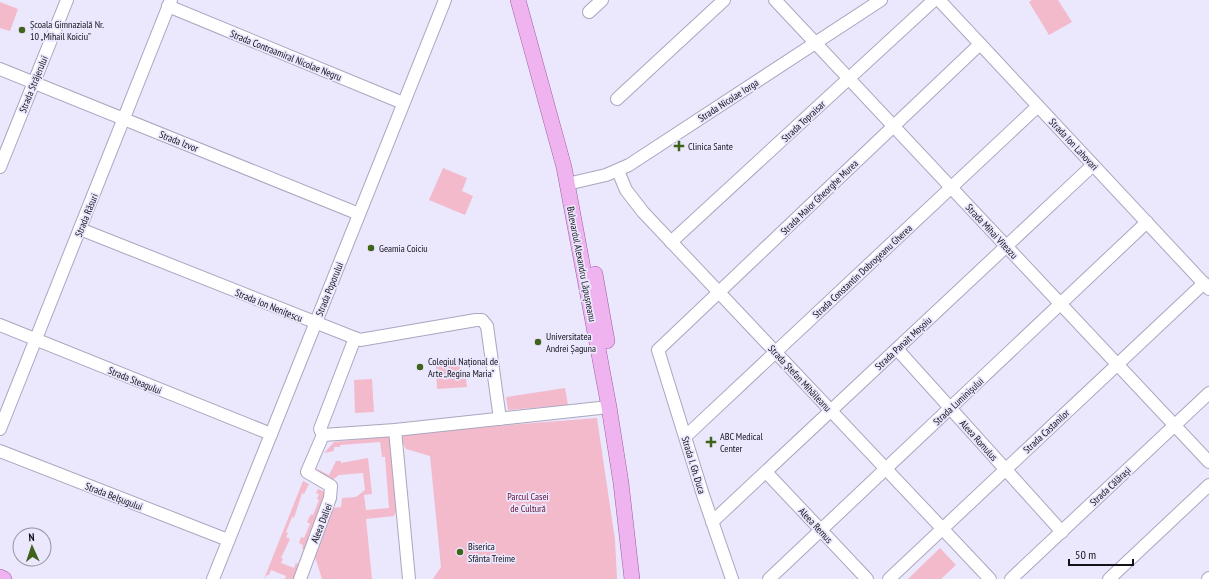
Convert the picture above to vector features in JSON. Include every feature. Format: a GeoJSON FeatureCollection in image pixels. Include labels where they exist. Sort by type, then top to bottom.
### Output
{"type":"FeatureCollection","features":[{"type":"Feature","properties":{"kind":"main road","name":"Bulevardul Alexandru Lăpușneanu"},"geometry":{"type":"LineString","coordinates":[[518,0],[557,137],[572,183],[603,315],[642,579]]}},
{"type":"Feature","properties":{"kind":"main road","name":"Bulevardul Alexandru Lăpușneanu"},"geometry":{"type":"LineString","coordinates":[[528,0],[564,129],[621,483],[632,579]]}},
{"type":"Feature","properties":{"kind":"main road"},"geometry":{"type":"LineString","coordinates":[[0,577],[4,579]]}},
{"type":"Feature","properties":{"kind":"street","name":"Strada Poporului"},"geometry":{"type":"LineString","coordinates":[[212,579],[445,0]]}},
{"type":"Feature","properties":{"kind":"street"},"geometry":{"type":"LineString","coordinates":[[590,12],[602,0]]}},
{"type":"Feature","properties":{"kind":"street"},"geometry":{"type":"LineString","coordinates":[[616,99],[724,0]]}},
{"type":"Feature","properties":{"kind":"street","name":"Strada Mihai Viteazu"},"geometry":{"type":"LineString","coordinates":[[774,0],[1209,462]]}},
{"type":"Feature","properties":{"kind":"street","name":"Strada Nicolae Iorga"},"geometry":{"type":"LineString","coordinates":[[572,183],[618,171],[880,0]]}},
{"type":"Feature","properties":{"kind":"street","name":"Strada Topraisar"},"geometry":{"type":"LineString","coordinates":[[671,242],[934,0]]}},
{"type":"Feature","properties":{"kind":"street","name":"Strada Ion Lahovari"},"geometry":{"type":"LineString","coordinates":[[939,0],[1206,286]]}},
{"type":"Feature","properties":{"kind":"street","name":"Strada Străjerului"},"geometry":{"type":"LineString","coordinates":[[1,163],[65,1]]}},
{"type":"Feature","properties":{"kind":"street","name":"Strada Contraamiral Nicolae Negru"},"geometry":{"type":"LineString","coordinates":[[169,3],[403,103]]}},
{"type":"Feature","properties":{"kind":"street","name":"Strada Răsuri"},"geometry":{"type":"LineString","coordinates":[[0,429],[169,3]]}},
{"type":"Feature","properties":{"kind":"street","name":"Strada Maior Gheorghe Murea"},"geometry":{"type":"LineString","coordinates":[[658,350],[980,44]]}},
{"type":"Feature","properties":{"kind":"street","name":"Strada Izvor"},"geometry":{"type":"LineString","coordinates":[[0,69],[359,214]]}},
{"type":"Feature","properties":{"kind":"street","name":"Strada Constantin Dobrogeanu Gherea"},"geometry":{"type":"LineString","coordinates":[[686,436],[1038,106]]}},
{"type":"Feature","properties":{"kind":"street","name":"Strada Panait Moșoiu"},"geometry":{"type":"LineString","coordinates":[[712,522],[1093,165]]}},
{"type":"Feature","properties":{"kind":"street","name":"Strada Ștefan Mihăileanu"},"geometry":{"type":"LineString","coordinates":[[618,171],[628,194],[671,242],[990,579]]}},
{"type":"Feature","properties":{"kind":"street","name":"Strada Luminișului"},"geometry":{"type":"LineString","coordinates":[[769,579],[1147,222]]}},
{"type":"Feature","properties":{"kind":"street","name":"Strada Ion Nenițescu"},"geometry":{"type":"LineString","coordinates":[[80,229],[355,338],[365,340],[482,320],[487,326],[500,419]]}},
{"type":"Feature","properties":{"kind":"street","name":"Strada Castanilor"},"geometry":{"type":"LineString","coordinates":[[889,579],[1117,364],[1206,286]]}},
{"type":"Feature","properties":{"kind":"street","name":"Strada Steagului"},"geometry":{"type":"LineString","coordinates":[[0,325],[271,434]]}},
{"type":"Feature","properties":{"kind":"street"},"geometry":{"type":"LineString","coordinates":[[355,338],[320,429],[323,435],[395,430],[609,407]]}},
{"type":"Feature","properties":{"kind":"street","name":"Aleea Romulus"},"geometry":{"type":"LineString","coordinates":[[897,349],[1062,532]]}},
{"type":"Feature","properties":{"kind":"street","name":"Strada I. Gh. Duca"},"geometry":{"type":"LineString","coordinates":[[658,350],[686,436],[703,495],[732,579]]}},
{"type":"Feature","properties":{"kind":"street","name":"Strada Călărași"},"geometry":{"type":"LineString","coordinates":[[1011,579],[1209,393]]}},
{"type":"Feature","properties":{"kind":"street"},"geometry":{"type":"LineString","coordinates":[[395,430],[409,579]]}},
{"type":"Feature","properties":{"kind":"street","name":"Aleea Daliei"},"geometry":{"type":"LineString","coordinates":[[300,579],[330,498],[331,486],[307,472],[323,435]]}},
{"type":"Feature","properties":{"kind":"street","name":"Strada Belșugului"},"geometry":{"type":"LineString","coordinates":[[0,451],[228,540]]}},
{"type":"Feature","properties":{"kind":"street","name":"Aleea Remus"},"geometry":{"type":"LineString","coordinates":[[766,472],[867,579]]}},
{"type":"Feature","properties":{"kind":"street"},"geometry":{"type":"LineString","coordinates":[[1108,579],[1209,485]]}},
{"type":"Feature","properties":{"kind":"green space"},"geometry":{"type":"Polygon","coordinates":[[[1032,0],[1058,0],[1072,22],[1049,35],[1029,2],[1032,0]]]}},
{"type":"Feature","properties":{"kind":"green space"},"geometry":{"type":"Polygon","coordinates":[[[0,2],[18,9],[10,31],[0,28],[0,2]]]}},
{"type":"Feature","properties":{"kind":"green space"},"geometry":{"type":"Polygon","coordinates":[[[443,168],[467,178],[462,191],[473,196],[465,215],[429,200],[443,168]]]}},
{"type":"Feature","properties":{"kind":"green space"},"geometry":{"type":"Polygon","coordinates":[[[460,365],[461,379],[466,379],[467,387],[437,389],[436,366],[460,365]]]}},
{"type":"Feature","properties":{"kind":"green space"},"geometry":{"type":"Polygon","coordinates":[[[372,379],[374,412],[355,413],[354,380],[372,379]]]}},
{"type":"Feature","properties":{"kind":"green space"},"geometry":{"type":"Polygon","coordinates":[[[565,388],[568,405],[508,410],[506,397],[565,388]]]}},
{"type":"Feature","properties":{"kind":"green space","name":"Parcul Casei de Cultură"},"geometry":{"type":"Polygon","coordinates":[[[597,418],[615,540],[617,579],[433,579],[441,567],[430,456],[406,449],[401,440],[403,436],[408,433],[597,418]]]}},
{"type":"Feature","properties":{"kind":"green space"},"geometry":{"type":"Polygon","coordinates":[[[390,436],[396,512],[394,516],[366,519],[372,579],[322,579],[315,557],[329,514],[333,508],[341,507],[342,498],[356,497],[365,490],[363,473],[339,475],[331,481],[315,472],[317,469],[329,475],[336,461],[341,461],[341,463],[368,458],[372,494],[364,495],[366,510],[389,508],[385,457],[382,457],[380,442],[340,445],[340,447],[334,447],[334,451],[324,453],[334,442],[390,436]]]}},
{"type":"Feature","properties":{"kind":"green space"},"geometry":{"type":"Polygon","coordinates":[[[303,481],[309,484],[304,494],[302,493],[294,518],[292,517],[286,532],[288,533],[286,537],[290,539],[281,558],[283,559],[281,563],[294,568],[296,563],[298,564],[304,550],[302,548],[303,545],[299,543],[301,537],[304,538],[310,524],[307,522],[311,514],[313,515],[319,500],[317,499],[319,494],[316,493],[318,489],[328,493],[293,579],[285,579],[286,576],[271,570],[269,575],[267,575],[264,579],[303,481]]]}},
{"type":"Feature","properties":{"kind":"green space"},"geometry":{"type":"Polygon","coordinates":[[[940,548],[956,565],[941,579],[908,579],[940,548]]]}},
{"type":"Feature","properties":{"kind":"place","name":"Școala Gimnazială Nr. 10 „Mihail Koiciu”"},"geometry":{"type":"Point","coordinates":[22,30]}},
{"type":"Feature","properties":{"kind":"place","name":"Clinica Sante"},"geometry":{"type":"Point","coordinates":[679,146]}},
{"type":"Feature","properties":{"kind":"place","name":"Geamia Coiciu"},"geometry":{"type":"Point","coordinates":[371,248]}},
{"type":"Feature","properties":{"kind":"place","name":"Universitatea Andrei Șaguna"},"geometry":{"type":"Point","coordinates":[538,342]}},
{"type":"Feature","properties":{"kind":"place","name":"Colegiul Național de Arte „Regina Maria”"},"geometry":{"type":"Point","coordinates":[420,367]}},
{"type":"Feature","properties":{"kind":"place","name":"ABC Medical Center"},"geometry":{"type":"Point","coordinates":[711,442]}},
{"type":"Feature","properties":{"kind":"place","name":"Biserica Sfânta Treime"},"geometry":{"type":"Point","coordinates":[460,552]}}]}
